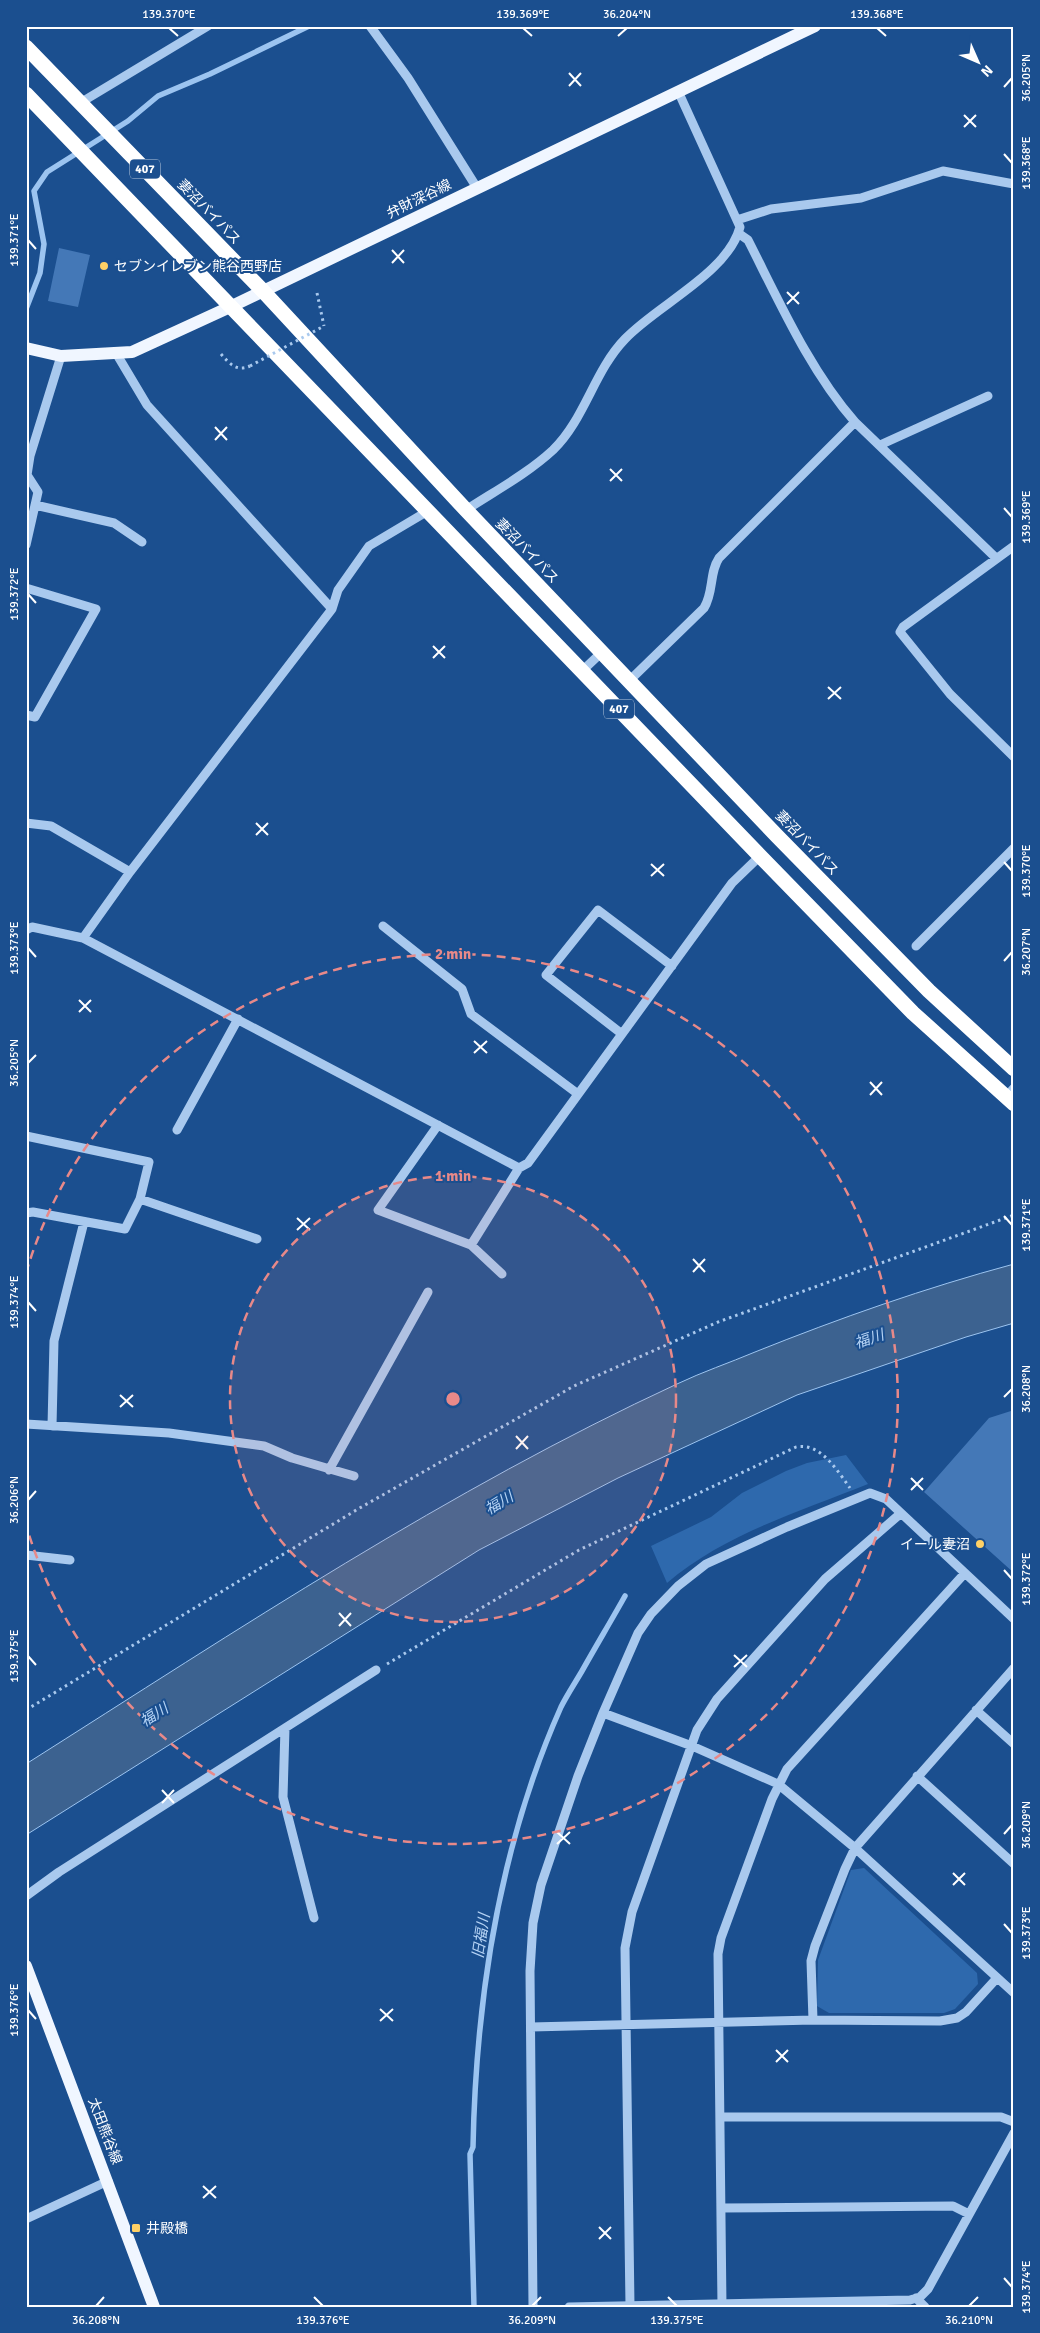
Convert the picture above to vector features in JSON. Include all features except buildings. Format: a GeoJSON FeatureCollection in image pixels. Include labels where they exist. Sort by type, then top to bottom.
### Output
{"type":"FeatureCollection","features":[{"type":"Feature","properties":{"kind":"highway","name":"妻沼バイパス"},"geometry":{"type":"LineString","coordinates":[[26,47],[263,291],[628,681],[929,991],[1014,1069]]}},
{"type":"Feature","properties":{"kind":"highway","name":"407"},"geometry":{"type":"LineString","coordinates":[[26,94],[913,1013],[1011,1097]]}},
{"type":"Feature","properties":{"kind":"main road","name":"弁財深谷線"},"geometry":{"type":"LineString","coordinates":[[26,348],[61,356],[132,352],[230,307],[815,26]]}},
{"type":"Feature","properties":{"kind":"main road","name":"太田熊谷線"},"geometry":{"type":"LineString","coordinates":[[26,1966],[154,2307]]}},
{"type":"Feature","properties":{"kind":"street"},"geometry":{"type":"LineString","coordinates":[[80,103],[208,26]]}},
{"type":"Feature","properties":{"kind":"street"},"geometry":{"type":"LineString","coordinates":[[370,26],[408,78],[477,188]]}},
{"type":"Feature","properties":{"kind":"street"},"geometry":{"type":"LineString","coordinates":[[466,510],[538,463],[564,439],[614,352],[637,328],[703,277],[737,238],[740,227],[678,91]]}},
{"type":"Feature","properties":{"kind":"street"},"geometry":{"type":"LineString","coordinates":[[737,220],[771,209],[861,198],[943,171],[1014,184]]}},
{"type":"Feature","properties":{"kind":"street"},"geometry":{"type":"LineString","coordinates":[[738,233],[748,240],[792,324],[836,401],[855,422],[996,558]]}},
{"type":"Feature","properties":{"kind":"street"},"geometry":{"type":"LineString","coordinates":[[116,353],[147,405],[332,609]]}},
{"type":"Feature","properties":{"kind":"street"},"geometry":{"type":"LineString","coordinates":[[26,545],[38,492],[27,475],[30,456],[61,356]]}},
{"type":"Feature","properties":{"kind":"street"},"geometry":{"type":"LineString","coordinates":[[880,446],[988,396]]}},
{"type":"Feature","properties":{"kind":"street"},"geometry":{"type":"LineString","coordinates":[[628,681],[704,608],[710,598],[713,566],[719,558],[855,422]]}},
{"type":"Feature","properties":{"kind":"street"},"geometry":{"type":"LineString","coordinates":[[35,505],[114,523],[142,542]]}},
{"type":"Feature","properties":{"kind":"street"},"geometry":{"type":"LineString","coordinates":[[83,938],[130,872],[332,609],[338,590],[369,546],[428,511]]}},
{"type":"Feature","properties":{"kind":"street"},"geometry":{"type":"LineString","coordinates":[[1014,546],[903,627],[900,632],[950,694],[1014,757]]}},
{"type":"Feature","properties":{"kind":"street"},"geometry":{"type":"LineString","coordinates":[[26,588],[96,609],[35,717],[26,715]]}},
{"type":"Feature","properties":{"kind":"street"},"geometry":{"type":"LineString","coordinates":[[582,671],[601,652]]}},
{"type":"Feature","properties":{"kind":"street"},"geometry":{"type":"LineString","coordinates":[[26,822],[51,826],[130,872]]}},
{"type":"Feature","properties":{"kind":"street"},"geometry":{"type":"LineString","coordinates":[[916,946],[1014,848]]}},
{"type":"Feature","properties":{"kind":"street"},"geometry":{"type":"LineString","coordinates":[[471,1245],[520,1168],[528,1163],[732,883],[760,856]]}},
{"type":"Feature","properties":{"kind":"street"},"geometry":{"type":"LineString","coordinates":[[622,1034],[546,975],[598,910],[672,966]]}},
{"type":"Feature","properties":{"kind":"street"},"geometry":{"type":"LineString","coordinates":[[383,926],[462,989],[471,1014],[578,1094]]}},
{"type":"Feature","properties":{"kind":"street"},"geometry":{"type":"LineString","coordinates":[[26,930],[32,927],[83,938],[520,1168]]}},
{"type":"Feature","properties":{"kind":"street"},"geometry":{"type":"LineString","coordinates":[[177,1130],[238,1018]]}},
{"type":"Feature","properties":{"kind":"street"},"geometry":{"type":"LineString","coordinates":[[438,1125],[378,1210],[471,1245],[502,1274]]}},
{"type":"Feature","properties":{"kind":"street"},"geometry":{"type":"LineString","coordinates":[[26,1136],[149,1162],[140,1199],[125,1229],[33,1212],[26,1213]]}},
{"type":"Feature","properties":{"kind":"street"},"geometry":{"type":"LineString","coordinates":[[140,1199],[257,1239]]}},
{"type":"Feature","properties":{"kind":"street"},"geometry":{"type":"LineString","coordinates":[[52,1426],[54,1341],[84,1222]]}},
{"type":"Feature","properties":{"kind":"street"},"geometry":{"type":"LineString","coordinates":[[329,1470],[428,1292]]}},
{"type":"Feature","properties":{"kind":"street"},"geometry":{"type":"LineString","coordinates":[[26,1424],[169,1433],[264,1446],[329,1470],[354,1476]]}},
{"type":"Feature","properties":{"kind":"street"},"geometry":{"type":"LineString","coordinates":[[533,2307],[530,1971],[533,1923],[542,1884],[578,1776],[638,1633],[651,1614],[678,1586],[706,1564],[787,1527],[870,1493],[886,1500],[1014,1619]]}},
{"type":"Feature","properties":{"kind":"street"},"geometry":{"type":"LineString","coordinates":[[630,2306],[625,1948],[632,1912],[697,1730],[717,1699],[825,1579],[900,1514]]}},
{"type":"Feature","properties":{"kind":"street"},"geometry":{"type":"LineString","coordinates":[[26,1555],[70,1560]]}},
{"type":"Feature","properties":{"kind":"street"},"geometry":{"type":"LineString","coordinates":[[722,2306],[718,1954],[721,1938],[778,1784],[787,1769],[965,1573]]}},
{"type":"Feature","properties":{"kind":"street"},"geometry":{"type":"LineString","coordinates":[[813,2020],[811,1961],[815,1946],[855,1848],[1014,1668]]}},
{"type":"Feature","properties":{"kind":"street"},"geometry":{"type":"LineString","coordinates":[[26,1896],[59,1872],[376,1670]]}},
{"type":"Feature","properties":{"kind":"street"},"geometry":{"type":"LineString","coordinates":[[976,1710],[1014,1744]]}},
{"type":"Feature","properties":{"kind":"street"},"geometry":{"type":"LineString","coordinates":[[603,1713],[692,1746],[778,1784],[855,1848],[1014,1993]]}},
{"type":"Feature","properties":{"kind":"street"},"geometry":{"type":"LineString","coordinates":[[285,1728],[283,1798],[314,1918]]}},
{"type":"Feature","properties":{"kind":"street"},"geometry":{"type":"LineString","coordinates":[[917,1776],[1014,1864]]}},
{"type":"Feature","properties":{"kind":"street"},"geometry":{"type":"LineString","coordinates":[[531,2027],[813,2020],[940,2021],[957,2018],[966,2012],[997,1978]]}},
{"type":"Feature","properties":{"kind":"street"},"geometry":{"type":"LineString","coordinates":[[720,2117],[1001,2117],[1014,2122]]}},
{"type":"Feature","properties":{"kind":"street"},"geometry":{"type":"LineString","coordinates":[[569,2307],[722,2306],[916,2298],[928,2289],[1014,2133]]}},
{"type":"Feature","properties":{"kind":"street"},"geometry":{"type":"LineString","coordinates":[[26,2219],[108,2181]]}},
{"type":"Feature","properties":{"kind":"street"},"geometry":{"type":"LineString","coordinates":[[721,2208],[953,2206],[969,2214]]}},
{"type":"Feature","properties":{"kind":"street"},"geometry":{"type":"LineString","coordinates":[[916,2298],[924,2307]]}},
{"type":"Feature","properties":{"kind":"path"},"geometry":{"type":"LineString","coordinates":[[221,354],[229,364],[236,368],[250,366],[324,326],[317,294]]}},
{"type":"Feature","properties":{"kind":"path"},"geometry":{"type":"LineString","coordinates":[[26,1710],[358,1509],[574,1386],[718,1322],[1014,1215]]}},
{"type":"Feature","properties":{"kind":"path"},"geometry":{"type":"LineString","coordinates":[[376,1670],[579,1550],[796,1447],[805,1445],[821,1453],[851,1490]]}},
{"type":"Feature","properties":{"kind":"shaded area"},"geometry":{"type":"Polygon","coordinates":[[[846,1455],[868,1484],[737,1538],[689,1566],[667,1583],[651,1546],[711,1517],[742,1493],[786,1471],[807,1463],[846,1455]]]}},
{"type":"Feature","properties":{"kind":"shaded area"},"geometry":{"type":"Polygon","coordinates":[[[864,1868],[977,1973],[978,1984],[955,2009],[944,2013],[829,2013],[817,2006],[818,1960],[851,1870],[864,1868]]]}},
{"type":"Feature","properties":{"kind":"water","name":"福川"},"geometry":{"type":"Polygon","coordinates":[[[1014,1264],[1014,1323],[966,1337],[797,1395],[618,1478],[479,1550],[26,1835],[26,1764],[265,1612],[427,1515],[592,1425],[696,1375],[883,1304],[1014,1264]]]}},
{"type":"Feature","properties":{"kind":"waterway"},"geometry":{"type":"LineString","coordinates":[[26,309],[40,273],[44,244],[34,191],[47,172],[128,121],[158,96],[210,74],[309,26]]}},
{"type":"Feature","properties":{"kind":"waterway","name":"旧福川"},"geometry":{"type":"LineString","coordinates":[[474,2307],[470,2154],[473,2147],[479,2035],[495,1923],[507,1867],[540,1759],[563,1703],[625,1596]]}},
{"type":"Feature","properties":{"kind":"place","name":"セブンイレブン熊谷西野店"},"geometry":{"type":"Point","coordinates":[104,266]}},
{"type":"Feature","properties":{"kind":"place","name":"イール妻沼"},"geometry":{"type":"Point","coordinates":[980,1544]}},
{"type":"Feature","properties":{"kind":"place","name":"井殿橋"},"geometry":{"type":"Point","coordinates":[136,2228]}}]}
